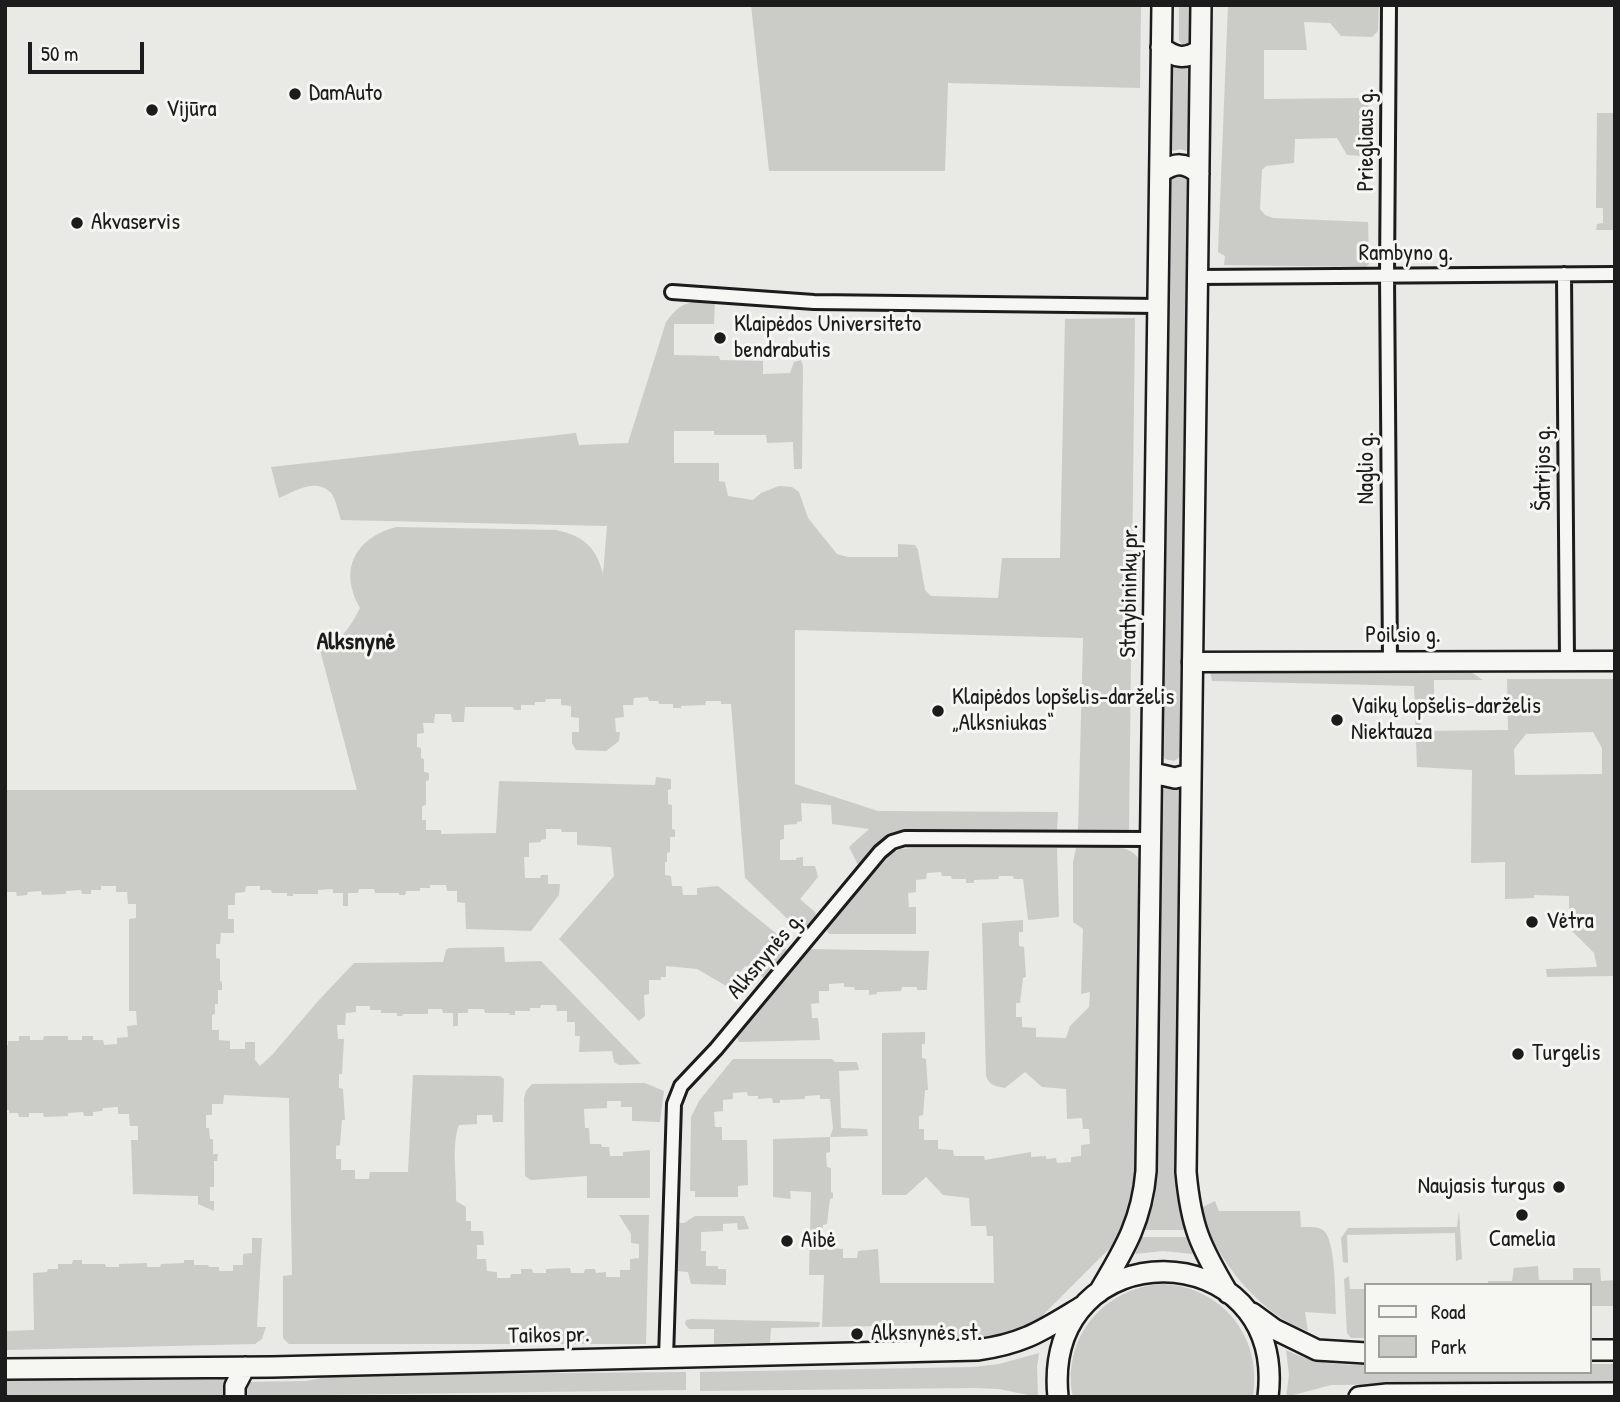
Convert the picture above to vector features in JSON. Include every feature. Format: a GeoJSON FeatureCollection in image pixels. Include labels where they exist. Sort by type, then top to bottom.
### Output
{"type":"FeatureCollection","features":[{"type":"Feature","properties":{"kind":"main road","name":"Statybininkų pr."},"geometry":{"type":"LineString","coordinates":[[1098,1292],[1133,1234],[1144,1194],[1153,773],[1162,5]]}},
{"type":"Feature","properties":{"kind":"main road"},"geometry":{"type":"LineString","coordinates":[[1201,5],[1186,1172],[1190,1213],[1196,1234],[1228,1293]]}},
{"type":"Feature","properties":{"kind":"main road"},"geometry":{"type":"LineString","coordinates":[[1161,47],[1171,55],[1181,58],[1200,50]]}},
{"type":"Feature","properties":{"kind":"main road"},"geometry":{"type":"LineString","coordinates":[[1160,173],[1179,163],[1189,166],[1199,174]]}},
{"type":"Feature","properties":{"kind":"main road"},"geometry":{"type":"LineString","coordinates":[[1153,773],[1175,778],[1191,774]]}},
{"type":"Feature","properties":{"kind":"main road"},"geometry":{"type":"LineString","coordinates":[[1058,1397],[1056,1378],[1060,1349],[1072,1322],[1083,1306],[1098,1292],[1134,1275],[1164,1271],[1193,1275],[1228,1293],[1274,1329],[1317,1350],[1364,1353]]}},
{"type":"Feature","properties":{"kind":"main road","name":"Taikos pr."},"geometry":{"type":"LineString","coordinates":[[5,1370],[977,1350],[1003,1347],[1030,1338],[1083,1306]]}},
{"type":"Feature","properties":{"kind":"main road"},"geometry":{"type":"LineString","coordinates":[[1243,1306],[1255,1322],[1263,1340],[1268,1360],[1268,1397]]}},
{"type":"Feature","properties":{"kind":"main road"},"geometry":{"type":"LineString","coordinates":[[1592,1350],[1615,1350]]}},
{"type":"Feature","properties":{"kind":"main road"},"geometry":{"type":"LineString","coordinates":[[235,1397],[235,1386],[245,1367]]}},
{"type":"Feature","properties":{"kind":"main road"},"geometry":{"type":"LineString","coordinates":[[1359,1397],[1387,1394],[1615,1394]]}},
{"type":"Feature","properties":{"kind":"street","name":"Priegliaus g."},"geometry":{"type":"LineString","coordinates":[[1387,275],[1389,5]]}},
{"type":"Feature","properties":{"kind":"street","name":"Šatrijos g."},"geometry":{"type":"LineString","coordinates":[[1564,274],[1567,661]]}},
{"type":"Feature","properties":{"kind":"street","name":"Rambyno g."},"geometry":{"type":"LineString","coordinates":[[1198,277],[1615,274]]}},
{"type":"Feature","properties":{"kind":"street","name":"Naglio g."},"geometry":{"type":"LineString","coordinates":[[1387,275],[1390,661]]}},
{"type":"Feature","properties":{"kind":"street"},"geometry":{"type":"LineString","coordinates":[[672,292],[814,302],[1158,306]]}},
{"type":"Feature","properties":{"kind":"street","name":"Poilsio g."},"geometry":{"type":"LineString","coordinates":[[1192,662],[1615,661]]}},
{"type":"Feature","properties":{"kind":"street","name":"Alksnynės g."},"geometry":{"type":"LineString","coordinates":[[666,1358],[674,1104],[681,1086],[716,1049],[880,852],[892,842],[905,838],[1151,839]]}},
{"type":"Feature","properties":{"kind":"green space"},"geometry":{"type":"Polygon","coordinates":[[[751,5],[1141,5],[1140,88],[948,83],[945,171],[769,171],[751,5]]]}},
{"type":"Feature","properties":{"kind":"green space"},"geometry":{"type":"Polygon","coordinates":[[[1179,5],[1192,5],[1191,40],[1187,46],[1183,46],[1179,40],[1179,5]]]}},
{"type":"Feature","properties":{"kind":"green space"},"geometry":{"type":"Polygon","coordinates":[[[1228,5],[1379,5],[1378,31],[1372,37],[1341,36],[1330,23],[1304,22],[1307,50],[1264,50],[1264,99],[1369,98],[1371,143],[1368,154],[1347,155],[1337,138],[1295,139],[1294,163],[1266,166],[1262,170],[1260,209],[1273,218],[1368,222],[1369,264],[1366,267],[1224,265],[1225,256],[1218,252],[1228,5]]]}},
{"type":"Feature","properties":{"kind":"green space"},"geometry":{"type":"Polygon","coordinates":[[[1171,60],[1191,61],[1190,152],[1180,149],[1169,152],[1171,60]]]}},
{"type":"Feature","properties":{"kind":"green space"},"geometry":{"type":"Polygon","coordinates":[[[1597,113],[1615,113],[1615,230],[1596,230],[1597,224],[1603,223],[1603,208],[1596,208],[1597,113]]]}},
{"type":"Feature","properties":{"kind":"green space"},"geometry":{"type":"Polygon","coordinates":[[[1177,175],[1186,177],[1189,185],[1182,751],[1181,756],[1174,761],[1165,759],[1161,751],[1169,185],[1177,175]]]}},
{"type":"Feature","properties":{"kind":"green space"},"geometry":{"type":"Polygon","coordinates":[[[715,301],[714,324],[674,324],[674,355],[763,361],[763,374],[790,373],[794,362],[801,360],[802,469],[794,469],[793,442],[767,443],[766,435],[714,435],[714,431],[674,431],[674,463],[719,463],[719,481],[725,482],[728,496],[753,500],[761,493],[779,486],[792,487],[799,492],[808,518],[837,554],[848,557],[898,557],[898,544],[915,545],[925,590],[931,596],[998,598],[1002,558],[1060,558],[1065,319],[1135,318],[1129,831],[1078,832],[1083,638],[795,630],[795,784],[878,811],[1058,812],[1057,832],[899,832],[886,839],[858,865],[849,847],[869,829],[832,824],[831,805],[801,803],[802,821],[784,825],[784,839],[780,840],[780,860],[803,857],[803,866],[815,866],[818,877],[800,899],[816,915],[805,928],[799,930],[745,878],[731,704],[706,701],[705,705],[673,708],[673,704],[659,704],[658,701],[649,701],[648,697],[634,698],[633,705],[623,705],[624,717],[615,718],[616,732],[620,732],[619,741],[606,751],[576,750],[572,743],[572,732],[579,732],[579,718],[571,717],[571,706],[561,705],[561,699],[546,699],[545,702],[535,702],[535,705],[521,705],[521,710],[514,710],[513,707],[465,707],[464,722],[452,722],[451,714],[435,714],[434,723],[423,723],[424,733],[417,734],[417,747],[421,748],[421,758],[424,759],[424,772],[429,773],[429,780],[426,781],[426,805],[422,806],[422,820],[426,820],[426,830],[441,830],[441,834],[496,833],[499,781],[655,785],[656,777],[671,779],[668,804],[672,805],[672,829],[675,830],[675,837],[670,837],[665,875],[671,876],[672,886],[682,886],[683,895],[697,895],[697,888],[718,886],[784,940],[786,951],[764,978],[745,966],[728,987],[697,969],[666,966],[666,977],[649,980],[649,994],[644,995],[645,1016],[639,1021],[559,939],[614,876],[611,847],[577,845],[577,832],[562,832],[561,829],[546,829],[546,839],[529,843],[529,857],[524,857],[525,878],[548,875],[548,884],[560,884],[559,895],[531,931],[466,929],[465,903],[457,902],[457,891],[447,891],[446,885],[430,885],[430,888],[420,888],[420,891],[406,891],[405,895],[359,889],[358,893],[348,893],[348,906],[343,906],[343,893],[333,893],[333,889],[318,890],[318,894],[287,896],[287,893],[260,890],[260,886],[246,886],[245,892],[235,893],[235,905],[228,905],[228,919],[234,919],[234,933],[221,933],[220,944],[216,944],[222,990],[218,990],[218,1004],[215,1004],[215,1014],[212,1015],[212,1030],[219,1030],[219,1040],[230,1041],[230,1049],[245,1049],[245,1042],[255,1042],[255,1060],[260,1066],[354,963],[443,962],[449,948],[504,947],[505,962],[541,961],[641,1064],[619,1065],[614,1062],[612,1051],[579,1052],[580,1036],[575,1036],[575,1022],[567,1022],[567,1011],[557,1011],[556,1005],[541,1005],[540,1008],[530,1008],[530,1011],[515,1011],[515,1015],[468,1009],[468,1013],[458,1013],[458,1026],[453,1026],[453,1013],[443,1013],[442,1009],[428,1009],[428,1014],[397,1016],[397,1013],[370,1010],[370,1006],[356,1006],[356,1012],[346,1013],[345,1025],[337,1025],[338,1039],[344,1039],[339,1088],[343,1089],[345,1120],[342,1120],[340,1145],[336,1146],[336,1159],[341,1159],[341,1170],[355,1170],[355,1179],[369,1179],[370,1172],[408,1172],[413,1075],[500,1076],[504,1079],[503,1122],[493,1122],[492,1115],[477,1115],[477,1124],[459,1125],[455,1142],[456,1201],[466,1207],[466,1221],[471,1221],[471,1231],[483,1231],[484,1245],[477,1245],[477,1259],[486,1259],[487,1271],[497,1272],[497,1278],[510,1278],[511,1274],[521,1274],[521,1269],[546,1273],[546,1269],[570,1268],[571,1273],[584,1273],[585,1269],[595,1269],[596,1273],[606,1272],[606,1277],[620,1277],[620,1270],[630,1270],[630,1259],[639,1258],[639,1244],[631,1243],[631,1234],[619,1215],[649,1215],[646,1344],[289,1344],[283,1338],[283,1276],[292,1275],[289,1098],[224,1095],[223,1104],[212,1104],[212,1115],[206,1115],[206,1128],[209,1128],[210,1139],[213,1139],[213,1154],[218,1154],[217,1161],[214,1161],[214,1187],[210,1187],[210,1201],[214,1201],[214,1211],[198,1204],[198,1196],[133,1194],[131,1140],[138,1140],[138,1126],[130,1126],[129,1114],[118,1114],[118,1107],[103,1108],[102,1111],[93,1112],[93,1116],[84,1116],[83,1112],[44,1117],[43,1113],[29,1113],[29,1117],[19,1117],[18,1113],[5,1110],[5,1045],[8,1045],[8,1041],[19,1041],[19,1036],[30,1036],[30,1040],[43,1040],[44,1036],[68,1036],[68,1040],[82,1040],[82,1036],[93,1036],[93,1040],[103,1040],[104,1045],[117,1044],[117,1038],[128,1037],[127,1026],[137,1025],[136,1011],[129,1011],[129,919],[136,918],[136,904],[128,904],[127,892],[116,892],[116,886],[101,886],[101,890],[91,890],[91,894],[82,894],[81,890],[42,895],[41,891],[17,896],[16,892],[7,892],[5,790],[357,790],[320,650],[344,633],[360,608],[351,581],[351,569],[354,557],[361,547],[382,532],[396,527],[556,530],[587,544],[597,557],[603,574],[607,526],[341,520],[333,496],[325,488],[305,487],[279,498],[271,467],[576,433],[579,445],[628,443],[666,322],[682,306],[693,302],[715,301]]]}},
{"type":"Feature","properties":{"kind":"green space"},"geometry":{"type":"Polygon","coordinates":[[[1218,669],[1468,670],[1483,680],[1434,680],[1434,705],[1420,705],[1421,731],[1508,730],[1507,679],[1615,679],[1615,976],[1547,977],[1546,969],[1597,967],[1594,953],[1569,928],[1569,896],[1534,895],[1534,898],[1505,899],[1505,862],[1471,863],[1472,770],[1417,767],[1414,686],[1212,681],[1210,672],[1218,669]],[[1593,732],[1526,734],[1514,749],[1515,775],[1602,774],[1602,748],[1593,732]]]}},
{"type":"Feature","properties":{"kind":"green space"},"geometry":{"type":"Polygon","coordinates":[[[1167,786],[1179,787],[1181,790],[1176,1190],[1184,1230],[1145,1230],[1156,1188],[1161,790],[1167,786]]]}},
{"type":"Feature","properties":{"kind":"green space"},"geometry":{"type":"Polygon","coordinates":[[[1110,847],[1134,853],[1139,859],[1137,1170],[1133,1201],[1113,1245],[1038,1320],[1015,1334],[943,1344],[943,1325],[822,1327],[824,1275],[809,1275],[811,1192],[790,1191],[791,1199],[773,1197],[773,1139],[830,1137],[830,1152],[826,1153],[827,1167],[831,1168],[833,1198],[830,1199],[827,1224],[823,1225],[823,1238],[829,1238],[829,1248],[843,1249],[843,1258],[857,1258],[858,1251],[878,1249],[880,1283],[994,1283],[993,1236],[987,1236],[986,1226],[971,1226],[969,1198],[943,1195],[926,1177],[906,1195],[882,1195],[882,1033],[925,1032],[922,1058],[926,1059],[928,1090],[925,1090],[923,1115],[919,1116],[919,1129],[924,1129],[924,1140],[938,1140],[938,1149],[953,1150],[954,1156],[984,1156],[985,1160],[1031,1152],[1031,1157],[1056,1158],[1057,1163],[1071,1162],[1071,1157],[1081,1156],[1081,1145],[1090,1144],[1089,1129],[1083,1129],[1082,1118],[1067,1119],[1066,1089],[1042,1087],[1025,1072],[1005,1088],[991,1084],[986,1076],[982,923],[1023,920],[1023,932],[1019,932],[1019,946],[1024,947],[1026,977],[1023,978],[1020,1003],[1016,1003],[1016,1017],[1022,1017],[1022,1027],[1036,1028],[1036,1037],[1066,1038],[1070,1026],[1089,1007],[1090,992],[1081,994],[1083,929],[1073,922],[1073,862],[1076,848],[1110,847]]]}},
{"type":"Feature","properties":{"kind":"green space"},"geometry":{"type":"Polygon","coordinates":[[[1057,848],[1059,917],[1028,920],[1023,879],[999,876],[998,879],[966,883],[966,879],[952,879],[951,876],[942,876],[941,872],[927,873],[926,879],[916,880],[916,892],[908,893],[909,907],[916,907],[916,934],[829,934],[826,929],[890,855],[900,849],[1057,848]]]}},
{"type":"Feature","properties":{"kind":"green space"},"geometry":{"type":"Polygon","coordinates":[[[809,949],[929,951],[927,990],[902,987],[901,991],[869,995],[869,990],[844,987],[844,983],[829,984],[829,991],[819,991],[819,1003],[811,1004],[812,1018],[818,1018],[820,1040],[739,1042],[736,1035],[809,949]]]}},
{"type":"Feature","properties":{"kind":"green space"},"geometry":{"type":"Polygon","coordinates":[[[733,1059],[832,1059],[835,1062],[857,1062],[859,1070],[839,1071],[841,1128],[867,1129],[868,1136],[830,1137],[833,1128],[830,1099],[820,1099],[820,1095],[805,1096],[805,1099],[780,1100],[780,1103],[773,1103],[772,1098],[758,1099],[758,1096],[748,1096],[747,1092],[733,1093],[733,1099],[723,1100],[723,1111],[714,1112],[715,1127],[722,1127],[722,1140],[747,1140],[748,1185],[738,1186],[738,1197],[695,1197],[695,1191],[690,1191],[691,1117],[699,1101],[733,1059]]]}},
{"type":"Feature","properties":{"kind":"green space"},"geometry":{"type":"Polygon","coordinates":[[[645,1083],[664,1091],[660,1122],[632,1121],[632,1107],[621,1107],[621,1101],[607,1101],[607,1108],[584,1109],[585,1128],[589,1128],[590,1144],[609,1147],[610,1156],[650,1150],[650,1198],[587,1198],[587,1176],[531,1180],[525,1176],[524,1098],[532,1084],[645,1083]]]}},
{"type":"Feature","properties":{"kind":"green space"},"geometry":{"type":"Polygon","coordinates":[[[1215,1201],[1219,1211],[1300,1211],[1301,1227],[1323,1230],[1333,1256],[1336,1314],[1305,1312],[1308,1331],[1272,1312],[1256,1298],[1228,1265],[1207,1228],[1199,1209],[1215,1201]]]}},
{"type":"Feature","properties":{"kind":"green space"},"geometry":{"type":"Polygon","coordinates":[[[1459,1211],[1462,1259],[1456,1261],[1455,1233],[1347,1235],[1348,1263],[1343,1262],[1341,1238],[1348,1228],[1457,1227],[1459,1211]]]}},
{"type":"Feature","properties":{"kind":"green space"},"geometry":{"type":"Polygon","coordinates":[[[695,1216],[744,1216],[749,1229],[738,1230],[737,1223],[723,1224],[723,1231],[701,1232],[701,1251],[706,1251],[706,1266],[726,1269],[726,1285],[691,1284],[688,1272],[675,1271],[676,1223],[684,1223],[695,1216]]]}},
{"type":"Feature","properties":{"kind":"green space"},"geometry":{"type":"Polygon","coordinates":[[[1142,1237],[1186,1237],[1193,1254],[1163,1251],[1135,1254],[1142,1237]]]}},
{"type":"Feature","properties":{"kind":"green space"},"geometry":{"type":"Polygon","coordinates":[[[252,1238],[262,1238],[257,1327],[266,1327],[262,1339],[255,1344],[5,1350],[5,1331],[34,1330],[33,1273],[58,1269],[58,1264],[72,1264],[73,1260],[82,1260],[82,1264],[105,1264],[106,1267],[147,1263],[147,1267],[160,1267],[161,1264],[194,1260],[194,1265],[219,1267],[219,1271],[233,1271],[233,1265],[243,1265],[243,1254],[252,1253],[252,1238]]]}},
{"type":"Feature","properties":{"kind":"green space"},"geometry":{"type":"Polygon","coordinates":[[[1538,1266],[1539,1280],[1573,1280],[1573,1268],[1600,1268],[1601,1281],[1615,1280],[1615,1306],[1592,1306],[1592,1283],[1488,1283],[1512,1281],[1514,1268],[1538,1266]]]}},
{"type":"Feature","properties":{"kind":"green space"},"geometry":{"type":"Polygon","coordinates":[[[1349,1276],[1350,1289],[1364,1289],[1364,1338],[1351,1338],[1347,1333],[1344,1279],[1349,1276]]]}},
{"type":"Feature","properties":{"kind":"green space"},"geometry":{"type":"Polygon","coordinates":[[[1163,1284],[1185,1287],[1204,1295],[1234,1320],[1245,1336],[1252,1355],[1253,1397],[1073,1397],[1071,1375],[1074,1355],[1091,1319],[1122,1295],[1142,1287],[1163,1284]]]}},
{"type":"Feature","properties":{"kind":"green space"},"geometry":{"type":"Polygon","coordinates":[[[686,1320],[820,1322],[819,1327],[771,1328],[770,1343],[714,1344],[714,1329],[689,1329],[685,1324],[686,1320]]]}},
{"type":"Feature","properties":{"kind":"green space"},"geometry":{"type":"Polygon","coordinates":[[[1286,1350],[1325,1362],[1364,1365],[1364,1374],[1592,1374],[1592,1364],[1615,1364],[1615,1382],[1331,1385],[1286,1397],[1289,1375],[1286,1350]]]}},
{"type":"Feature","properties":{"kind":"green space"},"geometry":{"type":"Polygon","coordinates":[[[1039,1353],[1038,1397],[999,1389],[973,1388],[700,1391],[700,1372],[974,1367],[999,1364],[1039,1353]]]}},
{"type":"Feature","properties":{"kind":"green space"},"geometry":{"type":"Polygon","coordinates":[[[686,1372],[686,1390],[249,1396],[243,1387],[248,1382],[306,1381],[335,1375],[686,1372]]]}},
{"type":"Feature","properties":{"kind":"green space"},"geometry":{"type":"Polygon","coordinates":[[[228,1376],[224,1388],[226,1396],[5,1397],[5,1378],[228,1376]]]}},
{"type":"Feature","properties":{"kind":"place","name":"DamAuto"},"geometry":{"type":"Point","coordinates":[295,94]}},
{"type":"Feature","properties":{"kind":"place","name":"Vijūra"},"geometry":{"type":"Point","coordinates":[152,110]}},
{"type":"Feature","properties":{"kind":"place","name":"Akvaservis"},"geometry":{"type":"Point","coordinates":[77,223]}},
{"type":"Feature","properties":{"kind":"place","name":"Klaipėdos Universiteto bendrabutis"},"geometry":{"type":"Point","coordinates":[720,338]}},
{"type":"Feature","properties":{"kind":"place","name":"Klaipėdos lopšelis-darželis „Alksniukas“"},"geometry":{"type":"Point","coordinates":[938,711]}},
{"type":"Feature","properties":{"kind":"place","name":"Vaikų lopšelis-darželis Niektauza"},"geometry":{"type":"Point","coordinates":[1337,720]}},
{"type":"Feature","properties":{"kind":"place","name":"Vėtra"},"geometry":{"type":"Point","coordinates":[1532,922]}},
{"type":"Feature","properties":{"kind":"place","name":"Turgelis"},"geometry":{"type":"Point","coordinates":[1518,1054]}},
{"type":"Feature","properties":{"kind":"place","name":"Naujasis turgus"},"geometry":{"type":"Point","coordinates":[1559,1187]}},
{"type":"Feature","properties":{"kind":"place","name":"Camelia"},"geometry":{"type":"Point","coordinates":[1522,1215]}},
{"type":"Feature","properties":{"kind":"place","name":"Aibė"},"geometry":{"type":"Point","coordinates":[787,1241]}},
{"type":"Feature","properties":{"kind":"place","name":"Alksnynės st."},"geometry":{"type":"Point","coordinates":[857,1334]}},
{"type":"Feature","properties":{"kind":"district","name":"Alksnynė"},"geometry":{"type":"Point","coordinates":[356,643]}}]}
